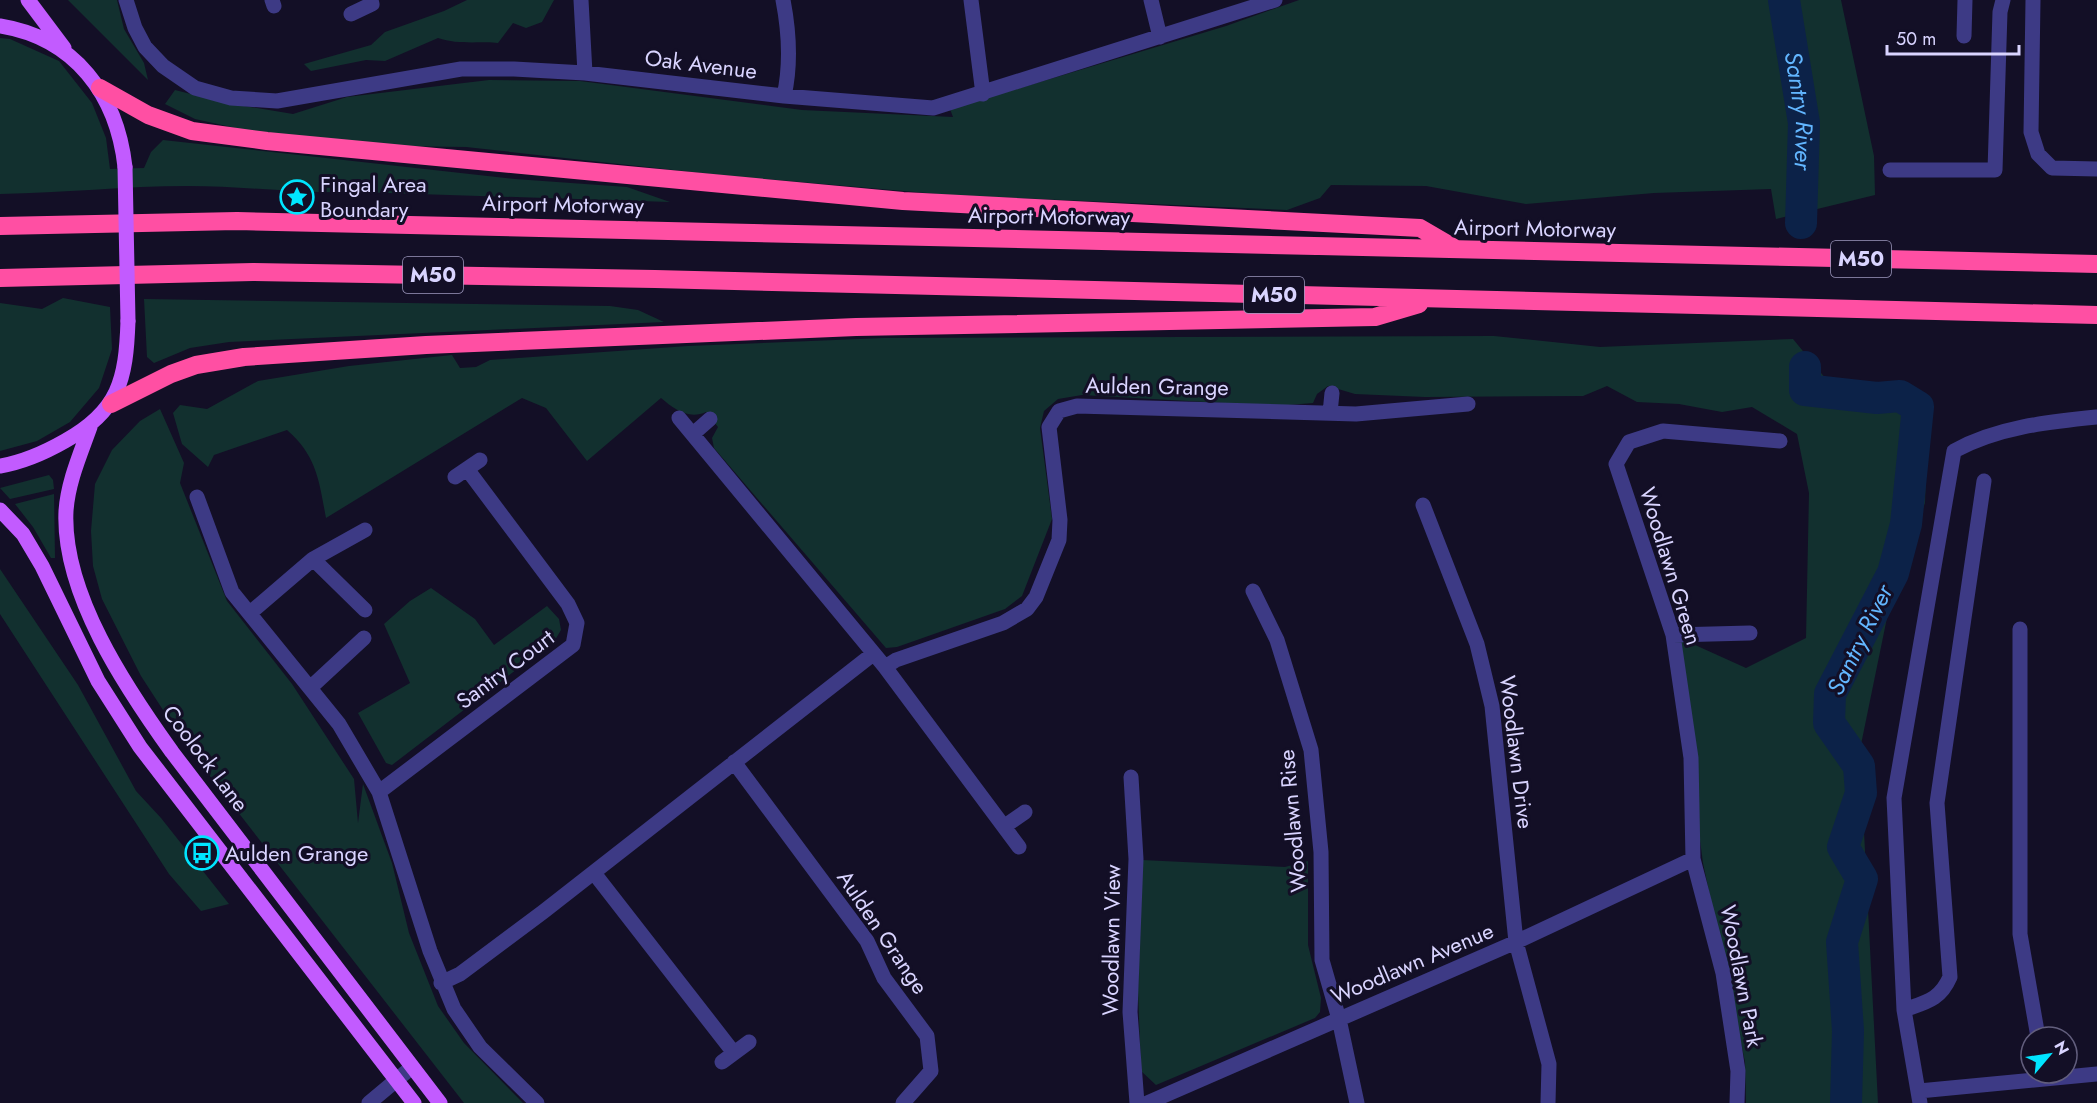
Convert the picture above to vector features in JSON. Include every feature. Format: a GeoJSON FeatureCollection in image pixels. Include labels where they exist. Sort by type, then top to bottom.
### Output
{"type":"FeatureCollection","features":[{"type":"Feature","properties":{"kind":"highway"},"geometry":{"type":"LineString","coordinates":[[100,88],[148,115],[192,131],[267,141],[903,201],[1420,228],[1457,250]]}},
{"type":"Feature","properties":{"kind":"highway","name":"Airport Motorway"},"geometry":{"type":"LineString","coordinates":[[0,226],[237,221],[2097,264]]}},
{"type":"Feature","properties":{"kind":"highway","name":"M50"},"geometry":{"type":"LineString","coordinates":[[0,278],[265,272],[2097,315]]}},
{"type":"Feature","properties":{"kind":"highway"},"geometry":{"type":"LineString","coordinates":[[111,404],[171,374],[196,365],[244,357],[426,345],[856,327],[1375,317],[1438,299]]}},
{"type":"Feature","properties":{"kind":"main road"},"geometry":{"type":"LineString","coordinates":[[0,466],[44,453],[90,428],[111,404],[124,363],[128,321],[125,167],[116,122],[100,88],[72,58],[28,0]]}},
{"type":"Feature","properties":{"kind":"main road"},"geometry":{"type":"LineString","coordinates":[[0,26],[31,34],[72,58]]}},
{"type":"Feature","properties":{"kind":"main road","name":"Coolock Lane"},"geometry":{"type":"LineString","coordinates":[[90,428],[69,491],[67,535],[75,575],[103,639],[127,685],[172,752],[440,1103]]}},
{"type":"Feature","properties":{"kind":"main road","name":"Coolock Lane"},"geometry":{"type":"LineString","coordinates":[[0,510],[22,534],[42,566],[98,681],[140,747],[414,1103]]}},
{"type":"Feature","properties":{"kind":"street","name":"Oak Avenue"},"geometry":{"type":"LineString","coordinates":[[126,0],[135,28],[145,47],[163,66],[195,88],[231,98],[277,101],[461,69],[585,73],[784,96],[933,108],[1275,0]]}},
{"type":"Feature","properties":{"kind":"street"},"geometry":{"type":"LineString","coordinates":[[351,14],[372,4],[370,0]]}},
{"type":"Feature","properties":{"kind":"street"},"geometry":{"type":"LineString","coordinates":[[581,0],[585,73]]}},
{"type":"Feature","properties":{"kind":"street"},"geometry":{"type":"LineString","coordinates":[[783,0],[788,24],[788,79],[784,96]]}},
{"type":"Feature","properties":{"kind":"street"},"geometry":{"type":"LineString","coordinates":[[971,0],[982,94]]}},
{"type":"Feature","properties":{"kind":"street"},"geometry":{"type":"LineString","coordinates":[[1151,0],[1160,38]]}},
{"type":"Feature","properties":{"kind":"street"},"geometry":{"type":"LineString","coordinates":[[1964,36],[1965,0]]}},
{"type":"Feature","properties":{"kind":"street"},"geometry":{"type":"LineString","coordinates":[[1890,170],[1995,170],[2000,12],[2003,0]]}},
{"type":"Feature","properties":{"kind":"street"},"geometry":{"type":"LineString","coordinates":[[2033,0],[2031,132],[2038,154],[2052,168],[2097,169]]}},
{"type":"Feature","properties":{"kind":"street"},"geometry":{"type":"LineString","coordinates":[[1330,413],[1332,393]]}},
{"type":"Feature","properties":{"kind":"street","name":"Aulden Grange"},"geometry":{"type":"LineString","coordinates":[[885,667],[896,660],[1003,622],[1027,609],[1036,597],[1059,540],[1060,520],[1049,427],[1059,411],[1077,406],[1356,414],[1468,404]]}},
{"type":"Feature","properties":{"kind":"street"},"geometry":{"type":"LineString","coordinates":[[679,417],[885,667],[1019,847]]}},
{"type":"Feature","properties":{"kind":"street"},"geometry":{"type":"LineString","coordinates":[[2019,1080],[1920,1097],[1904,1010],[1894,798],[1954,451],[1981,437],[2045,423],[2097,417]]}},
{"type":"Feature","properties":{"kind":"street"},"geometry":{"type":"LineString","coordinates":[[693,434],[710,419]]}},
{"type":"Feature","properties":{"kind":"street","name":"Woodlawn Green"},"geometry":{"type":"LineString","coordinates":[[1693,859],[1691,758],[1673,635],[1616,464],[1629,442],[1663,431],[1780,441]]}},
{"type":"Feature","properties":{"kind":"street","name":"Santry Court"},"geometry":{"type":"LineString","coordinates":[[379,792],[573,645],[577,623],[568,604],[467,469]]}},
{"type":"Feature","properties":{"kind":"street"},"geometry":{"type":"LineString","coordinates":[[1904,1010],[1933,999],[1944,991],[1950,977],[1937,803],[1984,481]]}},
{"type":"Feature","properties":{"kind":"street"},"geometry":{"type":"LineString","coordinates":[[197,497],[232,592],[339,724],[379,792],[441,983],[454,1009],[480,1047],[537,1103]]}},
{"type":"Feature","properties":{"kind":"street","name":"Woodlawn Drive"},"geometry":{"type":"LineString","coordinates":[[1423,505],[1477,644],[1492,706],[1516,942],[1549,1064],[1548,1103]]}},
{"type":"Feature","properties":{"kind":"street"},"geometry":{"type":"LineString","coordinates":[[250,613],[313,559],[365,530]]}},
{"type":"Feature","properties":{"kind":"street"},"geometry":{"type":"LineString","coordinates":[[313,559],[365,610]]}},
{"type":"Feature","properties":{"kind":"street","name":"Woodlawn Rise"},"geometry":{"type":"LineString","coordinates":[[1252,591],[1277,640],[1311,750],[1321,852],[1322,960],[1339,1019],[1358,1103]]}},
{"type":"Feature","properties":{"kind":"street"},"geometry":{"type":"LineString","coordinates":[[2020,629],[2020,934],[2036,1025]]}},
{"type":"Feature","properties":{"kind":"street"},"geometry":{"type":"LineString","coordinates":[[1673,635],[1750,633]]}},
{"type":"Feature","properties":{"kind":"street"},"geometry":{"type":"LineString","coordinates":[[310,688],[364,638]]}},
{"type":"Feature","properties":{"kind":"street"},"geometry":{"type":"LineString","coordinates":[[441,983],[460,974],[594,873],[873,654]]}},
{"type":"Feature","properties":{"kind":"street","name":"Aulden Grange"},"geometry":{"type":"LineString","coordinates":[[734,762],[867,941],[884,978],[927,1036],[931,1071],[903,1103]]}},
{"type":"Feature","properties":{"kind":"street","name":"Woodlawn View"},"geometry":{"type":"LineString","coordinates":[[1131,777],[1136,859],[1130,1012],[1137,1103]]}},
{"type":"Feature","properties":{"kind":"street"},"geometry":{"type":"LineString","coordinates":[[1005,826],[1025,812]]}},
{"type":"Feature","properties":{"kind":"street","name":"Woodlawn Avenue"},"geometry":{"type":"LineString","coordinates":[[1147,1103],[1516,942],[1693,859]]}},
{"type":"Feature","properties":{"kind":"street","name":"Woodlawn Park"},"geometry":{"type":"LineString","coordinates":[[1693,859],[1723,974],[1738,1071],[1737,1103]]}},
{"type":"Feature","properties":{"kind":"street"},"geometry":{"type":"LineString","coordinates":[[594,873],[728,1058],[749,1042]]}},
{"type":"Feature","properties":{"kind":"street"},"geometry":{"type":"LineString","coordinates":[[369,1103],[412,1067]]}},
{"type":"Feature","properties":{"kind":"street"},"geometry":{"type":"LineString","coordinates":[[2079,1074],[2097,1074]]}},
{"type":"Feature","properties":{"kind":"green space"},"geometry":{"type":"Polygon","coordinates":[[[68,0],[117,0],[124,29],[144,63],[148,80],[68,0]]]}},
{"type":"Feature","properties":{"kind":"green space"},"geometry":{"type":"Polygon","coordinates":[[[467,0],[554,0],[542,22],[526,28],[513,23],[498,43],[460,42],[438,38],[385,61],[366,60],[311,71],[304,64],[371,45],[385,32],[444,11],[467,0]]]}},
{"type":"Feature","properties":{"kind":"green space"},"geometry":{"type":"Polygon","coordinates":[[[1299,0],[1841,0],[1874,156],[1875,195],[1776,219],[1771,189],[1654,193],[1526,204],[1426,186],[1331,185],[1320,198],[1287,210],[950,195],[719,175],[466,147],[394,146],[258,133],[195,119],[165,104],[175,90],[226,103],[293,114],[347,97],[489,80],[580,81],[802,110],[953,117],[950,109],[1226,26],[1299,0]]]}},
{"type":"Feature","properties":{"kind":"green space"},"geometry":{"type":"Polygon","coordinates":[[[0,38],[10,39],[59,61],[92,103],[106,138],[110,169],[144,168],[151,152],[163,140],[515,179],[627,187],[670,202],[188,186],[0,194],[0,38]]]}},
{"type":"Feature","properties":{"kind":"green space"},"geometry":{"type":"Polygon","coordinates":[[[63,298],[110,307],[112,349],[99,388],[70,422],[37,441],[0,451],[0,303],[42,309],[63,298]]]}},
{"type":"Feature","properties":{"kind":"green space"},"geometry":{"type":"Polygon","coordinates":[[[144,299],[610,306],[638,310],[664,322],[229,342],[190,348],[154,363],[147,357],[144,299]]]}},
{"type":"Feature","properties":{"kind":"green space"},"geometry":{"type":"Polygon","coordinates":[[[1494,336],[1600,347],[1793,339],[1826,379],[1907,387],[1905,412],[1927,450],[1925,503],[1889,608],[1857,764],[1859,793],[1862,793],[1878,1103],[1746,1103],[1745,1062],[1703,863],[1673,635],[1746,668],[1806,638],[1809,493],[1797,434],[1752,407],[1722,412],[1679,404],[1637,402],[1607,386],[1583,396],[1425,397],[1355,394],[1328,386],[1317,394],[1313,403],[1276,406],[1082,395],[1058,399],[1044,411],[1040,428],[1052,519],[1022,596],[1005,609],[897,647],[886,648],[714,448],[712,438],[718,427],[706,412],[688,414],[676,409],[661,398],[587,461],[546,408],[522,398],[326,518],[311,460],[287,430],[214,455],[208,467],[182,444],[173,413],[180,405],[207,409],[258,381],[349,366],[452,355],[460,368],[476,367],[490,360],[688,346],[884,338],[1494,336]]]}},
{"type":"Feature","properties":{"kind":"green space"},"geometry":{"type":"Polygon","coordinates":[[[160,409],[184,463],[180,483],[227,601],[292,684],[354,779],[358,823],[363,784],[392,863],[409,933],[438,1006],[464,1043],[523,1103],[464,1103],[185,744],[141,676],[102,599],[93,566],[91,531],[95,484],[112,450],[140,421],[160,409]]]}},
{"type":"Feature","properties":{"kind":"green space"},"geometry":{"type":"Polygon","coordinates":[[[49,475],[53,480],[54,489],[10,499],[0,488],[49,475]]]}},
{"type":"Feature","properties":{"kind":"green space"},"geometry":{"type":"Polygon","coordinates":[[[54,494],[55,558],[51,558],[33,527],[15,504],[54,494]]]}},
{"type":"Feature","properties":{"kind":"green space"},"geometry":{"type":"Polygon","coordinates":[[[0,569],[78,685],[136,791],[161,818],[229,904],[201,911],[169,874],[0,614],[0,569]]]}},
{"type":"Feature","properties":{"kind":"green space"},"geometry":{"type":"Polygon","coordinates":[[[431,588],[475,619],[494,645],[547,606],[559,619],[561,630],[555,640],[392,765],[386,763],[358,713],[410,683],[384,624],[410,601],[431,588]]]}},
{"type":"Feature","properties":{"kind":"green space"},"geometry":{"type":"Polygon","coordinates":[[[1142,860],[1285,867],[1308,861],[1308,945],[1321,998],[1320,1012],[1315,1018],[1156,1085],[1141,1071],[1138,991],[1142,860]]]}},
{"type":"Feature","properties":{"kind":"waterway","name":"Santry River"},"geometry":{"type":"LineString","coordinates":[[1784,0],[1804,123],[1801,223]]}},
{"type":"Feature","properties":{"kind":"waterway","name":"Santry River"},"geometry":{"type":"LineString","coordinates":[[1805,367],[1805,390],[1877,398],[1900,396],[1918,407],[1906,524],[1893,573],[1830,694],[1829,723],[1859,766],[1861,793],[1843,847],[1862,879],[1842,942],[1848,1031],[1846,1103]]}},
{"type":"Feature","properties":{"kind":"place","name":"Fingal Area Boundary"},"geometry":{"type":"Point","coordinates":[297,197]}},
{"type":"Feature","properties":{"kind":"place","name":"Aulden Grange"},"geometry":{"type":"Point","coordinates":[202,853]}}]}
